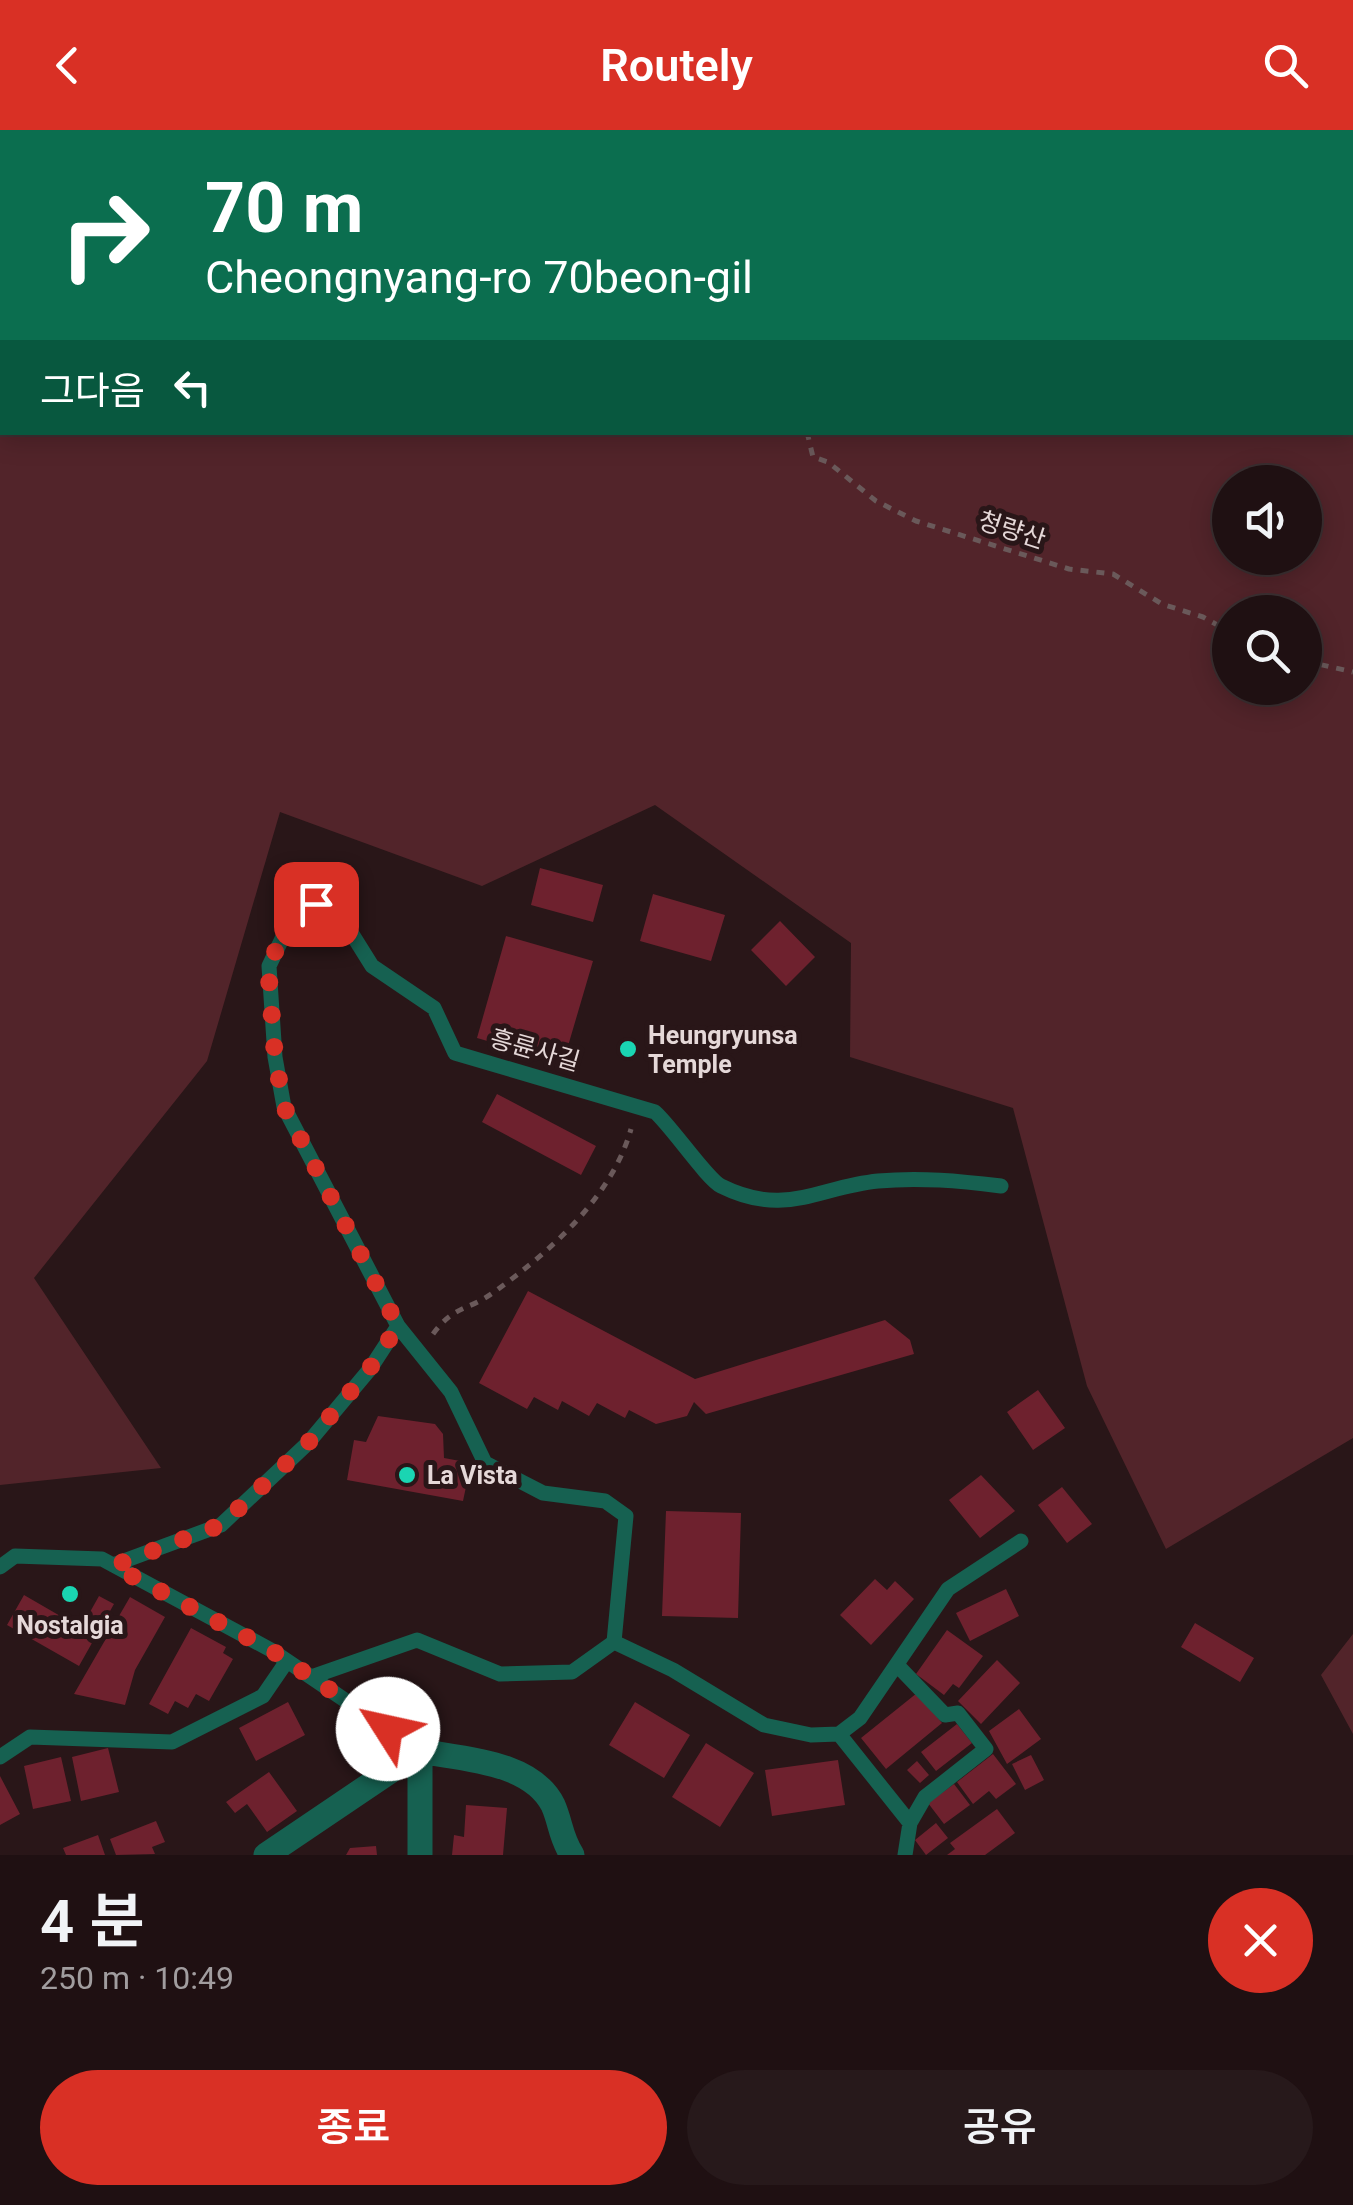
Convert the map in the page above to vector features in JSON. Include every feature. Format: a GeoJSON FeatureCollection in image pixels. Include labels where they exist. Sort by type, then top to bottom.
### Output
{"type":"FeatureCollection","features":[{"type":"Feature","properties":{"kind":"street"},"geometry":{"type":"LineString","coordinates":[[420,1751],[420,1855]]}},
{"type":"Feature","properties":{"kind":"street"},"geometry":{"type":"LineString","coordinates":[[266,1855],[420,1751],[502,1767],[533,1782],[552,1805],[559,1836],[572,1855]]}},
{"type":"Feature","properties":{"kind":"lane","name":"흥륜사길"},"geometry":{"type":"LineString","coordinates":[[398,1326],[284,1107],[275,1057],[268,966],[290,922],[316,904],[336,910],[372,966],[434,1008],[456,1053],[655,1112],[678,1132],[717,1184],[792,1203],[874,1182],[940,1178],[1001,1186]]}},
{"type":"Feature","properties":{"kind":"lane"},"geometry":{"type":"LineString","coordinates":[[113,1566],[221,1525],[308,1443],[370,1368],[398,1326],[451,1392],[485,1463],[543,1493],[605,1500],[626,1516],[614,1642],[572,1672],[500,1674],[418,1640],[311,1676]]}},
{"type":"Feature","properties":{"kind":"lane"},"geometry":{"type":"LineString","coordinates":[[614,1642],[672,1670],[764,1725],[811,1735],[840,1734],[860,1718],[948,1589],[1021,1541]]}},
{"type":"Feature","properties":{"kind":"lane"},"geometry":{"type":"LineString","coordinates":[[0,1567],[15,1556],[102,1559],[311,1676],[420,1751]]}},
{"type":"Feature","properties":{"kind":"lane"},"geometry":{"type":"LineString","coordinates":[[0,1757],[30,1737],[172,1742],[264,1696],[287,1662]]}},
{"type":"Feature","properties":{"kind":"lane"},"geometry":{"type":"LineString","coordinates":[[898,1666],[945,1714],[958,1713],[986,1750],[926,1797],[910,1823],[905,1855]]}},
{"type":"Feature","properties":{"kind":"lane"},"geometry":{"type":"LineString","coordinates":[[840,1734],[910,1823]]}},
{"type":"Feature","properties":{"kind":"path","name":"청량산"},"geometry":{"type":"LineString","coordinates":[[807,435],[813,457],[828,462],[876,501],[916,521],[1069,569],[1113,574],[1162,604],[1212,622]]}},
{"type":"Feature","properties":{"kind":"path"},"geometry":{"type":"LineString","coordinates":[[1322,666],[1353,672]]}},
{"type":"Feature","properties":{"kind":"path"},"geometry":{"type":"LineString","coordinates":[[419,1353],[449,1312],[490,1296],[520,1273],[599,1194],[625,1150],[638,1106]]}},
{"type":"Feature","properties":{"kind":"shaded area"},"geometry":{"type":"Polygon","coordinates":[[[0,435],[1353,435],[1353,1438],[1166,1549],[1087,1386],[1013,1108],[850,1057],[851,943],[655,805],[482,886],[280,812],[207,1061],[34,1278],[161,1468],[0,1485],[0,435]]]}},
{"type":"Feature","properties":{"kind":"shaded area"},"geometry":{"type":"Polygon","coordinates":[[[1353,1634],[1353,1734],[1321,1675],[1353,1634]]]}},
{"type":"Feature","properties":{"kind":"building"},"geometry":{"type":"Polygon","coordinates":[[[540,868],[603,885],[593,922],[531,905],[540,868]]]}},
{"type":"Feature","properties":{"kind":"building"},"geometry":{"type":"Polygon","coordinates":[[[653,894],[725,915],[711,961],[640,941],[653,894]]]}},
{"type":"Feature","properties":{"kind":"building"},"geometry":{"type":"Polygon","coordinates":[[[780,921],[815,957],[786,986],[751,950],[780,921]]]}},
{"type":"Feature","properties":{"kind":"building"},"geometry":{"type":"Polygon","coordinates":[[[506,936],[593,961],[563,1063],[477,1038],[506,936]]]}},
{"type":"Feature","properties":{"kind":"building"},"geometry":{"type":"Polygon","coordinates":[[[497,1094],[596,1146],[581,1175],[482,1122],[497,1094]]]}},
{"type":"Feature","properties":{"kind":"building"},"geometry":{"type":"Polygon","coordinates":[[[528,1291],[695,1379],[885,1320],[910,1340],[914,1354],[706,1414],[694,1402],[687,1416],[656,1424],[629,1410],[625,1418],[597,1403],[589,1416],[562,1401],[558,1410],[534,1397],[527,1409],[479,1383],[528,1291]]]}},
{"type":"Feature","properties":{"kind":"building"},"geometry":{"type":"Polygon","coordinates":[[[1038,1390],[1065,1428],[1033,1450],[1007,1412],[1038,1390]]]}},
{"type":"Feature","properties":{"kind":"building"},"geometry":{"type":"Polygon","coordinates":[[[378,1416],[435,1424],[443,1434],[444,1458],[471,1463],[463,1501],[347,1480],[354,1440],[366,1442],[378,1416]]]}},
{"type":"Feature","properties":{"kind":"building"},"geometry":{"type":"Polygon","coordinates":[[[981,1475],[1015,1511],[980,1538],[949,1500],[981,1475]]]}},
{"type":"Feature","properties":{"kind":"building"},"geometry":{"type":"Polygon","coordinates":[[[1062,1487],[1092,1524],[1067,1543],[1038,1505],[1062,1487]]]}},
{"type":"Feature","properties":{"kind":"building"},"geometry":{"type":"Polygon","coordinates":[[[666,1511],[741,1513],[738,1618],[662,1616],[666,1511]]]}},
{"type":"Feature","properties":{"kind":"building"},"geometry":{"type":"Polygon","coordinates":[[[875,1579],[887,1590],[895,1581],[914,1599],[871,1645],[840,1615],[875,1579]]]}},
{"type":"Feature","properties":{"kind":"building"},"geometry":{"type":"Polygon","coordinates":[[[1006,1589],[1019,1616],[970,1641],[956,1613],[1006,1589]]]}},
{"type":"Feature","properties":{"kind":"building"},"geometry":{"type":"Polygon","coordinates":[[[24,1595],[81,1628],[99,1596],[114,1604],[79,1666],[7,1625],[24,1595]]]}},
{"type":"Feature","properties":{"kind":"building"},"geometry":{"type":"Polygon","coordinates":[[[130,1597],[165,1617],[135,1670],[125,1705],[74,1694],[130,1597]]]}},
{"type":"Feature","properties":{"kind":"building"},"geometry":{"type":"Polygon","coordinates":[[[1195,1623],[1254,1658],[1240,1682],[1181,1647],[1195,1623]]]}},
{"type":"Feature","properties":{"kind":"building"},"geometry":{"type":"Polygon","coordinates":[[[191,1628],[226,1647],[223,1653],[233,1659],[209,1701],[196,1694],[188,1708],[175,1701],[168,1714],[149,1704],[191,1628]]]}},
{"type":"Feature","properties":{"kind":"building"},"geometry":{"type":"Polygon","coordinates":[[[947,1630],[983,1656],[959,1688],[953,1684],[944,1695],[916,1674],[947,1630]]]}},
{"type":"Feature","properties":{"kind":"building"},"geometry":{"type":"Polygon","coordinates":[[[997,1660],[1020,1683],[981,1724],[958,1701],[997,1660]]]}},
{"type":"Feature","properties":{"kind":"building"},"geometry":{"type":"Polygon","coordinates":[[[917,1693],[942,1723],[886,1769],[861,1738],[917,1693]]]}},
{"type":"Feature","properties":{"kind":"building"},"geometry":{"type":"Polygon","coordinates":[[[288,1702],[305,1735],[256,1761],[239,1728],[288,1702]]]}},
{"type":"Feature","properties":{"kind":"building"},"geometry":{"type":"Polygon","coordinates":[[[635,1702],[690,1735],[664,1778],[609,1745],[635,1702]]]}},
{"type":"Feature","properties":{"kind":"building"},"geometry":{"type":"Polygon","coordinates":[[[1019,1709],[1041,1739],[1007,1764],[989,1731],[1019,1709]]]}},
{"type":"Feature","properties":{"kind":"building"},"geometry":{"type":"Polygon","coordinates":[[[957,1724],[972,1743],[936,1771],[921,1752],[957,1724]]]}},
{"type":"Feature","properties":{"kind":"building"},"geometry":{"type":"Polygon","coordinates":[[[706,1743],[754,1773],[720,1827],[672,1797],[706,1743]]]}},
{"type":"Feature","properties":{"kind":"building"},"geometry":{"type":"Polygon","coordinates":[[[108,1748],[119,1792],[81,1801],[72,1757],[108,1748]]]}},
{"type":"Feature","properties":{"kind":"building"},"geometry":{"type":"Polygon","coordinates":[[[993,1754],[1016,1784],[996,1799],[989,1791],[973,1804],[957,1782],[993,1754]]]}},
{"type":"Feature","properties":{"kind":"building"},"geometry":{"type":"Polygon","coordinates":[[[1031,1755],[1044,1780],[1025,1790],[1012,1764],[1031,1755]]]}},
{"type":"Feature","properties":{"kind":"building"},"geometry":{"type":"Polygon","coordinates":[[[61,1757],[71,1801],[33,1809],[24,1766],[61,1757]]]}},
{"type":"Feature","properties":{"kind":"building"},"geometry":{"type":"Polygon","coordinates":[[[838,1760],[845,1805],[772,1816],[765,1770],[838,1760]]]}},
{"type":"Feature","properties":{"kind":"building"},"geometry":{"type":"Polygon","coordinates":[[[917,1761],[929,1775],[920,1783],[907,1770],[917,1761]]]}},
{"type":"Feature","properties":{"kind":"building"},"geometry":{"type":"Polygon","coordinates":[[[269,1772],[297,1811],[267,1832],[247,1804],[235,1813],[226,1802],[269,1772]]]}},
{"type":"Feature","properties":{"kind":"building"},"geometry":{"type":"Polygon","coordinates":[[[0,1776],[20,1814],[0,1825],[0,1776]]]}},
{"type":"Feature","properties":{"kind":"building"},"geometry":{"type":"Polygon","coordinates":[[[954,1784],[970,1805],[944,1824],[928,1803],[954,1784]]]}},
{"type":"Feature","properties":{"kind":"building"},"geometry":{"type":"Polygon","coordinates":[[[466,1805],[507,1808],[503,1855],[452,1855],[454,1835],[464,1837],[466,1805]]]}},
{"type":"Feature","properties":{"kind":"building"},"geometry":{"type":"Polygon","coordinates":[[[997,1809],[1015,1833],[985,1855],[947,1855],[955,1849],[950,1843],[997,1809]]]}},
{"type":"Feature","properties":{"kind":"building"},"geometry":{"type":"Polygon","coordinates":[[[156,1821],[165,1842],[152,1847],[155,1854],[116,1855],[110,1839],[156,1821]]]}},
{"type":"Feature","properties":{"kind":"building"},"geometry":{"type":"Polygon","coordinates":[[[936,1823],[948,1838],[926,1855],[915,1840],[936,1823]]]}},
{"type":"Feature","properties":{"kind":"building"},"geometry":{"type":"Polygon","coordinates":[[[98,1835],[105,1855],[66,1855],[63,1848],[98,1835]]]}},
{"type":"Feature","properties":{"kind":"building"},"geometry":{"type":"Polygon","coordinates":[[[376,1846],[377,1855],[346,1855],[350,1848],[376,1846]]]}},
{"type":"Feature","properties":{"kind":"place","name":"Heungryunsa Temple"},"geometry":{"type":"Point","coordinates":[628,1049]}},
{"type":"Feature","properties":{"kind":"place","name":"La Vista"},"geometry":{"type":"Point","coordinates":[407,1475]}},
{"type":"Feature","properties":{"kind":"place","name":"Nostalgia"},"geometry":{"type":"Point","coordinates":[70,1594]}},
{"type":"Feature","properties":{"kind":"route"},"geometry":{"type":"LineString","coordinates":[[316,904],[290,922],[268,966],[275,1057],[284,1107],[398,1326],[370,1368],[308,1443],[221,1525],[113,1566],[271,1650],[388,1729]]}}]}
